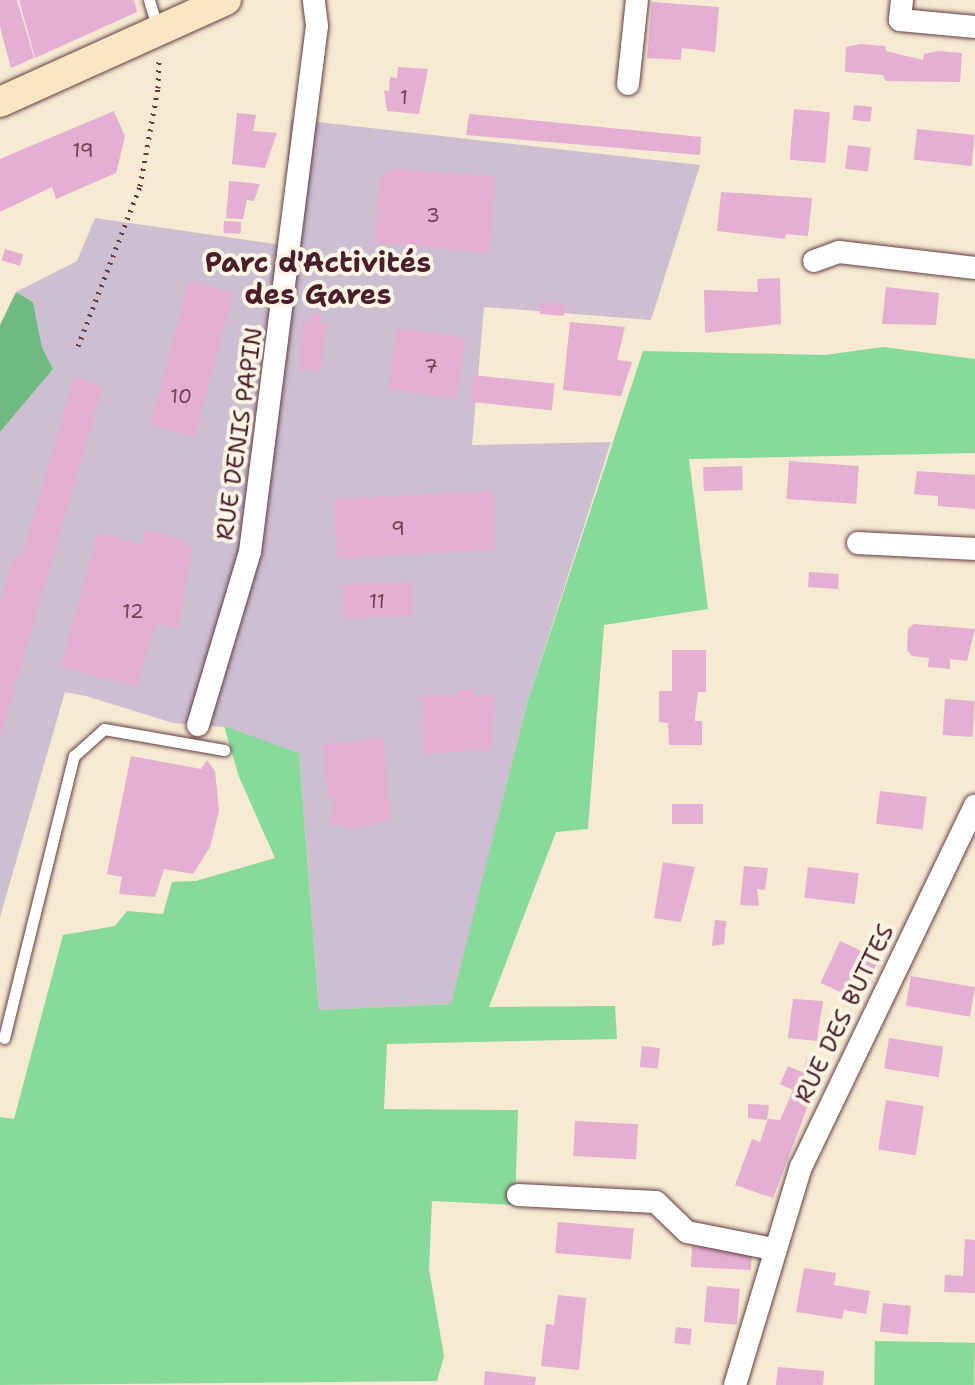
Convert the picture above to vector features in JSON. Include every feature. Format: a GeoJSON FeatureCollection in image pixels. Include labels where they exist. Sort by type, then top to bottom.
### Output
{"type":"FeatureCollection","features":[{"type":"Feature","properties":{"kind":"main road"},"geometry":{"type":"LineString","coordinates":[[0,102],[226,0]]}},
{"type":"Feature","properties":{"kind":"street","name":"RUE DENIS PAPIN"},"geometry":{"type":"LineString","coordinates":[[196,735],[250,552],[317,26],[314,0]]}},
{"type":"Feature","properties":{"kind":"street"},"geometry":{"type":"LineString","coordinates":[[628,84],[637,0]]}},
{"type":"Feature","properties":{"kind":"street"},"geometry":{"type":"LineString","coordinates":[[901,10],[975,27]]}},
{"type":"Feature","properties":{"kind":"street"},"geometry":{"type":"LineString","coordinates":[[814,261],[839,252],[975,268]]}},
{"type":"Feature","properties":{"kind":"street"},"geometry":{"type":"LineString","coordinates":[[858,543],[975,549]]}},
{"type":"Feature","properties":{"kind":"street","name":"RUE DES BUTTES"},"geometry":{"type":"LineString","coordinates":[[735,1385],[773,1249],[825,1114],[975,806]]}},
{"type":"Feature","properties":{"kind":"street"},"geometry":{"type":"LineString","coordinates":[[518,1195],[656,1202],[687,1232],[773,1249]]}},
{"type":"Feature","properties":{"kind":"lane"},"geometry":{"type":"LineString","coordinates":[[149,0],[158,29]]}},
{"type":"Feature","properties":{"kind":"lane"},"geometry":{"type":"LineString","coordinates":[[4,1038],[74,756],[104,729],[196,735],[224,750]]}},
{"type":"Feature","properties":{"kind":"path"},"geometry":{"type":"LineString","coordinates":[[78,346],[140,186],[158,88],[158,29]]}},
{"type":"Feature","properties":{"kind":"shaded area"},"geometry":{"type":"Polygon","coordinates":[[[291,119],[700,165],[651,320],[484,307],[472,445],[611,442],[528,700],[452,1004],[319,1010],[299,753],[224,727],[173,723],[86,696],[65,692],[0,917],[0,432],[53,369],[42,347],[33,302],[16,292],[77,261],[95,218],[282,245],[291,119]]]}},
{"type":"Feature","properties":{"kind":"green space"},"geometry":{"type":"Polygon","coordinates":[[[16,292],[33,302],[42,347],[53,369],[0,432],[0,325],[16,292]]]}},
{"type":"Feature","properties":{"kind":"green space"},"geometry":{"type":"Polygon","coordinates":[[[883,347],[975,359],[975,453],[689,459],[708,609],[604,625],[588,829],[556,832],[489,1007],[615,1006],[617,1039],[387,1044],[384,1109],[518,1110],[515,1205],[432,1201],[429,1269],[444,1356],[437,1381],[0,1385],[0,1117],[14,1119],[63,935],[115,926],[127,911],[163,914],[172,882],[196,881],[275,858],[239,777],[224,726],[299,753],[319,1010],[451,1004],[528,700],[643,351],[825,355],[883,347]]]}},
{"type":"Feature","properties":{"kind":"green space"},"geometry":{"type":"Polygon","coordinates":[[[875,1341],[975,1343],[974,1385],[874,1385],[875,1341]]]}},
{"type":"Feature","properties":{"kind":"building"},"geometry":{"type":"Polygon","coordinates":[[[0,0],[17,0],[34,58],[11,68],[0,27],[0,0]]]}},
{"type":"Feature","properties":{"kind":"building"},"geometry":{"type":"Polygon","coordinates":[[[19,0],[134,0],[137,12],[35,58],[19,0]]]}},
{"type":"Feature","properties":{"kind":"building"},"geometry":{"type":"Polygon","coordinates":[[[652,2],[719,7],[715,52],[682,48],[681,60],[647,58],[652,2]]]}},
{"type":"Feature","properties":{"kind":"building"},"geometry":{"type":"Polygon","coordinates":[[[860,44],[885,46],[886,51],[923,60],[924,54],[938,51],[962,53],[960,82],[886,81],[883,75],[845,72],[846,47],[860,44]]]}},
{"type":"Feature","properties":{"kind":"building"},"geometry":{"type":"Polygon","coordinates":[[[398,67],[428,69],[419,114],[387,111],[384,90],[389,91],[390,77],[397,78],[398,67]]]}},
{"type":"Feature","properties":{"kind":"building"},"geometry":{"type":"Polygon","coordinates":[[[854,105],[872,107],[870,122],[852,120],[854,105]]]}},
{"type":"Feature","properties":{"kind":"building"},"geometry":{"type":"Polygon","coordinates":[[[794,109],[830,112],[825,163],[790,160],[794,109]]]}},
{"type":"Feature","properties":{"kind":"building"},"geometry":{"type":"Polygon","coordinates":[[[114,111],[125,137],[116,173],[56,199],[52,187],[0,212],[0,159],[114,111]]]}},
{"type":"Feature","properties":{"kind":"building"},"geometry":{"type":"Polygon","coordinates":[[[237,113],[256,115],[253,131],[277,133],[265,168],[232,164],[237,113]]]}},
{"type":"Feature","properties":{"kind":"building"},"geometry":{"type":"Polygon","coordinates":[[[469,114],[701,137],[700,155],[466,135],[469,114]]]}},
{"type":"Feature","properties":{"kind":"building"},"geometry":{"type":"Polygon","coordinates":[[[917,129],[975,135],[971,166],[914,160],[917,129]]]}},
{"type":"Feature","properties":{"kind":"building"},"geometry":{"type":"Polygon","coordinates":[[[848,145],[871,148],[868,172],[845,169],[848,145]]]}},
{"type":"Feature","properties":{"kind":"building"},"geometry":{"type":"Polygon","coordinates":[[[391,169],[495,176],[489,253],[375,243],[380,178],[391,169]]]}},
{"type":"Feature","properties":{"kind":"building"},"geometry":{"type":"Polygon","coordinates":[[[229,181],[260,184],[254,201],[247,200],[243,219],[226,218],[229,181]]]}},
{"type":"Feature","properties":{"kind":"building"},"geometry":{"type":"Polygon","coordinates":[[[721,192],[812,198],[808,236],[786,234],[785,239],[717,231],[721,192]]]}},
{"type":"Feature","properties":{"kind":"building"},"geometry":{"type":"Polygon","coordinates":[[[224,221],[241,222],[240,234],[223,233],[224,221]]]}},
{"type":"Feature","properties":{"kind":"building"},"geometry":{"type":"Polygon","coordinates":[[[5,249],[23,254],[20,266],[2,261],[5,249]]]}},
{"type":"Feature","properties":{"kind":"building"},"geometry":{"type":"Polygon","coordinates":[[[780,278],[781,324],[705,333],[704,290],[758,292],[757,279],[780,278]]]}},
{"type":"Feature","properties":{"kind":"building"},"geometry":{"type":"Polygon","coordinates":[[[189,281],[233,293],[195,437],[150,425],[189,281]]]}},
{"type":"Feature","properties":{"kind":"building"},"geometry":{"type":"Polygon","coordinates":[[[886,287],[939,293],[936,325],[882,324],[886,287]]]}},
{"type":"Feature","properties":{"kind":"building"},"geometry":{"type":"Polygon","coordinates":[[[541,302],[565,304],[564,316],[540,314],[541,302]]]}},
{"type":"Feature","properties":{"kind":"building"},"geometry":{"type":"Polygon","coordinates":[[[311,313],[321,314],[320,323],[327,324],[320,372],[299,369],[303,321],[310,321],[311,313]]]}},
{"type":"Feature","properties":{"kind":"building"},"geometry":{"type":"Polygon","coordinates":[[[570,322],[625,327],[617,360],[632,362],[621,396],[563,390],[570,322]]]}},
{"type":"Feature","properties":{"kind":"building"},"geometry":{"type":"Polygon","coordinates":[[[397,328],[465,338],[457,399],[388,389],[397,328]]]}},
{"type":"Feature","properties":{"kind":"building"},"geometry":{"type":"Polygon","coordinates":[[[473,375],[555,384],[552,410],[470,402],[473,375]]]}},
{"type":"Feature","properties":{"kind":"building"},"geometry":{"type":"Polygon","coordinates":[[[74,377],[103,386],[0,738],[0,604],[15,555],[22,557],[74,377]]]}},
{"type":"Feature","properties":{"kind":"building"},"geometry":{"type":"Polygon","coordinates":[[[789,461],[859,466],[856,504],[786,499],[789,461]]]}},
{"type":"Feature","properties":{"kind":"building"},"geometry":{"type":"Polygon","coordinates":[[[742,466],[743,490],[704,491],[703,467],[742,466]]]}},
{"type":"Feature","properties":{"kind":"building"},"geometry":{"type":"Polygon","coordinates":[[[917,471],[975,475],[975,509],[938,506],[938,496],[914,494],[917,471]]]}},
{"type":"Feature","properties":{"kind":"building"},"geometry":{"type":"Polygon","coordinates":[[[493,491],[496,550],[337,558],[334,499],[493,491]]]}},
{"type":"Feature","properties":{"kind":"building"},"geometry":{"type":"Polygon","coordinates":[[[146,529],[188,542],[192,550],[178,629],[156,623],[137,687],[61,666],[98,532],[142,545],[146,529]]]}},
{"type":"Feature","properties":{"kind":"building"},"geometry":{"type":"Polygon","coordinates":[[[809,572],[839,574],[838,589],[808,587],[809,572]]]}},
{"type":"Feature","properties":{"kind":"building"},"geometry":{"type":"Polygon","coordinates":[[[411,582],[412,616],[343,618],[342,584],[411,582]]]}},
{"type":"Feature","properties":{"kind":"building"},"geometry":{"type":"Polygon","coordinates":[[[914,624],[975,629],[967,661],[950,659],[950,669],[928,667],[929,658],[912,656],[907,650],[908,629],[914,624]]]}},
{"type":"Feature","properties":{"kind":"building"},"geometry":{"type":"Polygon","coordinates":[[[672,650],[706,650],[706,692],[698,692],[695,716],[695,721],[702,721],[702,745],[669,745],[668,723],[659,722],[659,691],[672,691],[672,650]]]}},
{"type":"Feature","properties":{"kind":"building"},"geometry":{"type":"Polygon","coordinates":[[[474,689],[474,697],[494,695],[492,749],[424,754],[422,695],[459,696],[458,690],[474,689]]]}},
{"type":"Feature","properties":{"kind":"building"},"geometry":{"type":"Polygon","coordinates":[[[945,699],[975,701],[972,737],[942,735],[945,699]]]}},
{"type":"Feature","properties":{"kind":"building"},"geometry":{"type":"Polygon","coordinates":[[[383,738],[391,820],[347,830],[346,825],[330,826],[333,795],[327,795],[323,744],[383,738]]]}},
{"type":"Feature","properties":{"kind":"building"},"geometry":{"type":"Polygon","coordinates":[[[131,756],[201,769],[207,760],[215,771],[219,811],[210,847],[193,874],[164,869],[155,897],[119,894],[122,877],[107,874],[131,756]]]}},
{"type":"Feature","properties":{"kind":"building"},"geometry":{"type":"Polygon","coordinates":[[[880,791],[927,797],[923,829],[876,824],[880,791]]]}},
{"type":"Feature","properties":{"kind":"building"},"geometry":{"type":"Polygon","coordinates":[[[672,804],[703,804],[703,824],[672,824],[672,804]]]}},
{"type":"Feature","properties":{"kind":"building"},"geometry":{"type":"Polygon","coordinates":[[[663,862],[695,867],[681,922],[654,918],[663,862]]]}},
{"type":"Feature","properties":{"kind":"building"},"geometry":{"type":"Polygon","coordinates":[[[744,866],[768,868],[765,890],[757,889],[759,906],[740,905],[744,866]]]}},
{"type":"Feature","properties":{"kind":"building"},"geometry":{"type":"Polygon","coordinates":[[[808,867],[859,873],[855,904],[804,898],[808,867]]]}},
{"type":"Feature","properties":{"kind":"building"},"geometry":{"type":"Polygon","coordinates":[[[715,920],[726,921],[724,944],[712,946],[715,920]]]}},
{"type":"Feature","properties":{"kind":"building"},"geometry":{"type":"Polygon","coordinates":[[[840,941],[879,959],[860,1001],[821,983],[840,941]]]}},
{"type":"Feature","properties":{"kind":"building"},"geometry":{"type":"Polygon","coordinates":[[[911,976],[975,987],[970,1017],[906,1006],[911,976]]]}},
{"type":"Feature","properties":{"kind":"building"},"geometry":{"type":"Polygon","coordinates":[[[793,999],[823,1001],[817,1039],[836,1040],[835,1050],[816,1049],[817,1041],[788,1038],[793,999]]]}},
{"type":"Feature","properties":{"kind":"building"},"geometry":{"type":"Polygon","coordinates":[[[889,1038],[943,1047],[938,1077],[884,1069],[889,1038]]]}},
{"type":"Feature","properties":{"kind":"building"},"geometry":{"type":"Polygon","coordinates":[[[642,1046],[660,1048],[658,1069],[640,1067],[642,1046]]]}},
{"type":"Feature","properties":{"kind":"building"},"geometry":{"type":"Polygon","coordinates":[[[807,1059],[823,1066],[773,1198],[735,1185],[752,1139],[760,1142],[768,1119],[780,1120],[793,1090],[780,1084],[788,1066],[802,1072],[807,1059]]]}},
{"type":"Feature","properties":{"kind":"building"},"geometry":{"type":"Polygon","coordinates":[[[886,1100],[924,1106],[916,1155],[878,1149],[886,1100]]]}},
{"type":"Feature","properties":{"kind":"building"},"geometry":{"type":"Polygon","coordinates":[[[748,1104],[769,1105],[767,1120],[748,1118],[748,1104]]]}},
{"type":"Feature","properties":{"kind":"building"},"geometry":{"type":"Polygon","coordinates":[[[575,1121],[638,1124],[636,1159],[573,1156],[575,1121]]]}},
{"type":"Feature","properties":{"kind":"building"},"geometry":{"type":"Polygon","coordinates":[[[558,1222],[634,1229],[631,1260],[555,1253],[558,1222]]]}},
{"type":"Feature","properties":{"kind":"building"},"geometry":{"type":"Polygon","coordinates":[[[965,1239],[975,1240],[975,1293],[944,1292],[945,1275],[963,1276],[965,1239]]]}},
{"type":"Feature","properties":{"kind":"building"},"geometry":{"type":"Polygon","coordinates":[[[692,1246],[752,1249],[751,1270],[691,1267],[692,1246]]]}},
{"type":"Feature","properties":{"kind":"building"},"geometry":{"type":"Polygon","coordinates":[[[804,1268],[836,1273],[834,1285],[870,1291],[866,1314],[844,1310],[842,1319],[796,1312],[804,1268]]]}},
{"type":"Feature","properties":{"kind":"building"},"geometry":{"type":"Polygon","coordinates":[[[707,1286],[740,1289],[737,1325],[704,1322],[707,1286]]]}},
{"type":"Feature","properties":{"kind":"building"},"geometry":{"type":"Polygon","coordinates":[[[558,1295],[586,1298],[579,1370],[541,1366],[546,1324],[554,1325],[558,1295]]]}},
{"type":"Feature","properties":{"kind":"building"},"geometry":{"type":"Polygon","coordinates":[[[883,1303],[911,1306],[908,1335],[880,1332],[883,1303]]]}},
{"type":"Feature","properties":{"kind":"building"},"geometry":{"type":"Polygon","coordinates":[[[676,1327],[692,1329],[690,1345],[674,1343],[676,1327]]]}},
{"type":"Feature","properties":{"kind":"building"},"geometry":{"type":"Polygon","coordinates":[[[778,1367],[824,1371],[823,1385],[776,1385],[778,1367]]]}},
{"type":"Feature","properties":{"kind":"building"},"geometry":{"type":"Polygon","coordinates":[[[485,1371],[536,1377],[535,1385],[484,1385],[485,1371]]]}},
{"type":"Feature","properties":{"kind":"district","name":"Parc d'Activités des Gares"},"geometry":{"type":"Point","coordinates":[318,278]}}]}
